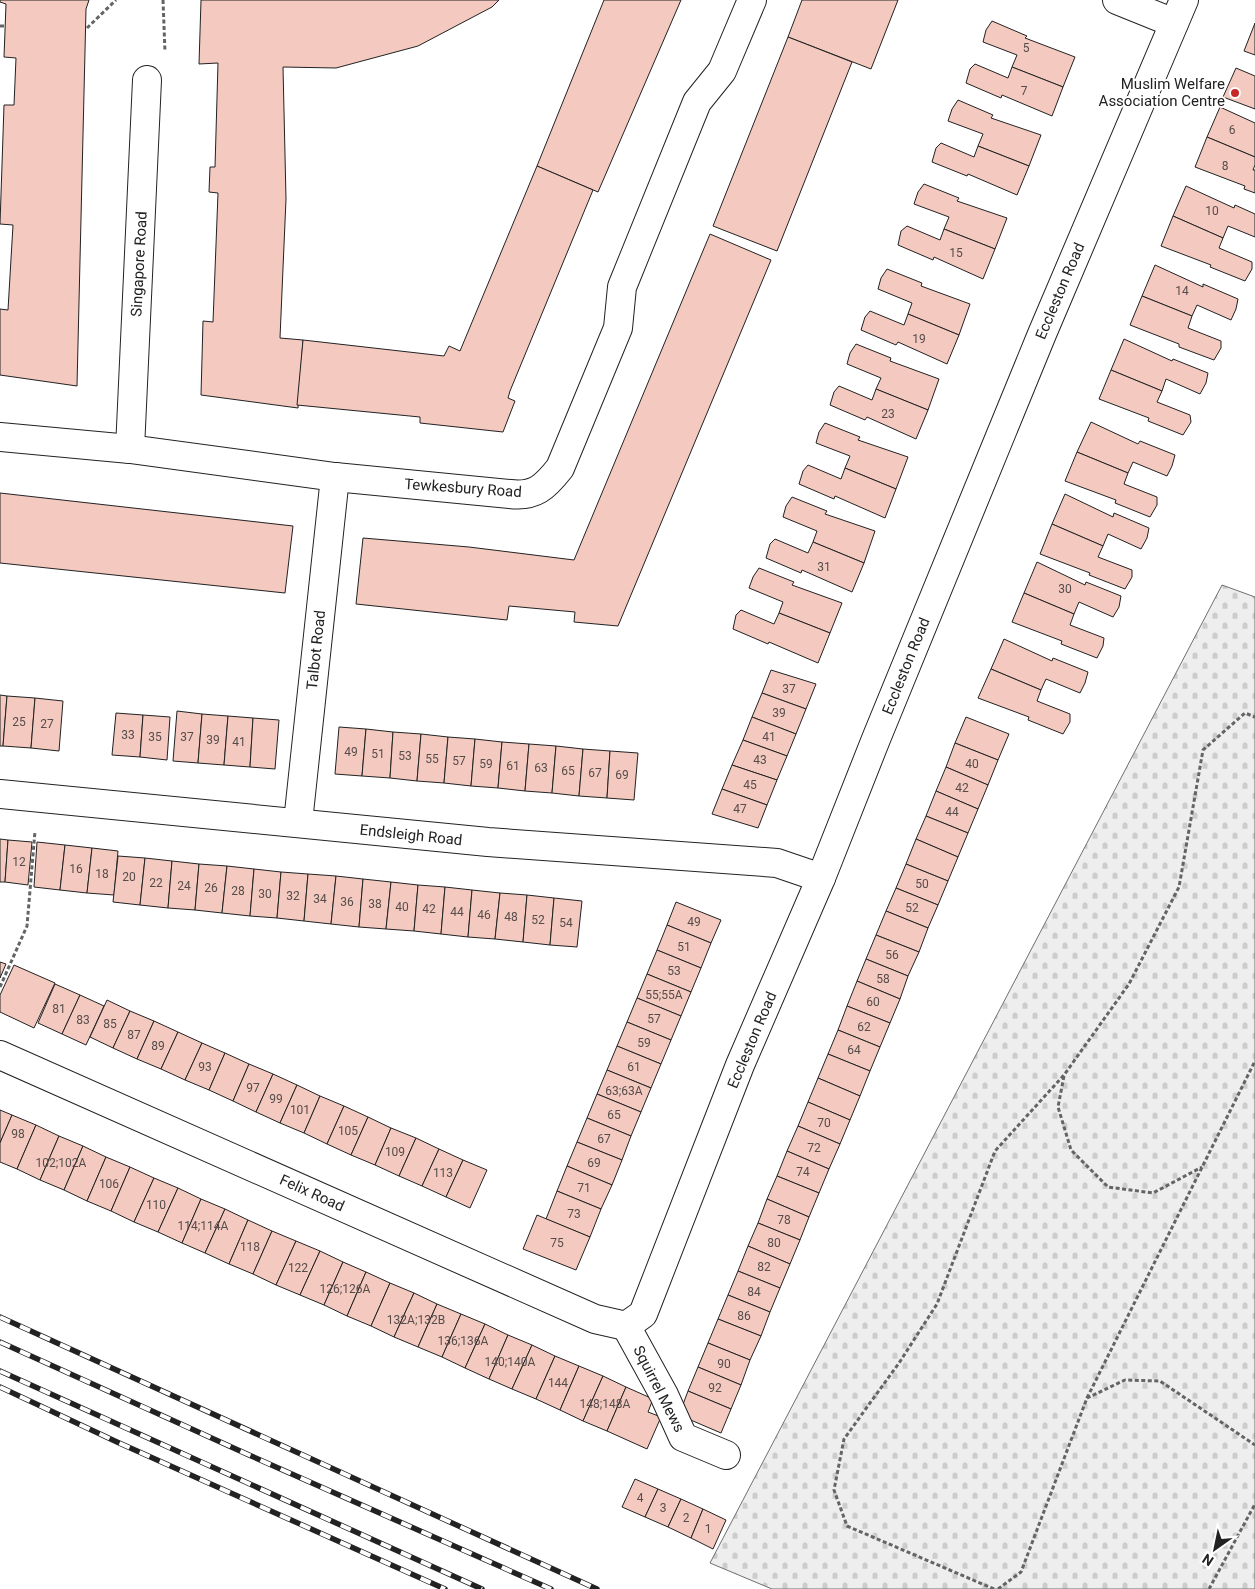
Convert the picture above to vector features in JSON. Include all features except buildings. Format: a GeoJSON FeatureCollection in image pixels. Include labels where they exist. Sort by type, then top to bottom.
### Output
{"type":"FeatureCollection","features":[{"type":"Feature","properties":{"kind":"street","name":"Tewkesbury Road"},"geometry":{"type":"LineString","coordinates":[[0,438],[130,449],[335,477],[524,496],[546,485],[560,468],[618,328],[622,287],[697,102],[722,71],[752,0]]}},
{"type":"Feature","properties":{"kind":"street"},"geometry":{"type":"LineString","coordinates":[[1117,0],[1179,12]]}},
{"type":"Feature","properties":{"kind":"street","name":"Eccleston Road"},"geometry":{"type":"LineString","coordinates":[[626,1326],[643,1314],[740,1065],[821,878],[1042,334],[1179,12]]}},
{"type":"Feature","properties":{"kind":"street","name":"Singapore Road"},"geometry":{"type":"LineString","coordinates":[[130,449],[147,80]]}},
{"type":"Feature","properties":{"kind":"street","name":"Talbot Road"},"geometry":{"type":"LineString","coordinates":[[298,822],[335,477]]}},
{"type":"Feature","properties":{"kind":"street","name":"Endsleigh Road"},"geometry":{"type":"LineString","coordinates":[[0,794],[488,842],[777,863],[821,878]]}},
{"type":"Feature","properties":{"kind":"street","name":"Felix Road"},"geometry":{"type":"LineString","coordinates":[[0,1055],[595,1319],[626,1326]]}},
{"type":"Feature","properties":{"kind":"street","name":"Squirrel Mews"},"geometry":{"type":"LineString","coordinates":[[626,1326],[664,1395],[683,1437],[726,1455]]}},
{"type":"Feature","properties":{"kind":"path"},"geometry":{"type":"LineString","coordinates":[[87,28],[116,0]]}},
{"type":"Feature","properties":{"kind":"path"},"geometry":{"type":"LineString","coordinates":[[147,80],[165,53],[163,0]]}},
{"type":"Feature","properties":{"kind":"path"},"geometry":{"type":"LineString","coordinates":[[1255,717],[1245,713],[1203,750],[1179,887],[1129,984],[1064,1075],[995,1151],[937,1304],[899,1363],[844,1439],[834,1490],[847,1526],[996,1589],[1021,1572],[1086,1398],[1255,1061]]}},
{"type":"Feature","properties":{"kind":"path"},"geometry":{"type":"LineString","coordinates":[[0,986],[27,926],[38,797]]}},
{"type":"Feature","properties":{"kind":"path"},"geometry":{"type":"LineString","coordinates":[[1064,1075],[1058,1107],[1071,1150],[1108,1187],[1153,1193],[1202,1167]]}},
{"type":"Feature","properties":{"kind":"path"},"geometry":{"type":"LineString","coordinates":[[1086,1398],[1124,1380],[1160,1381],[1255,1445]]}},
{"type":"Feature","properties":{"kind":"path"},"geometry":{"type":"LineString","coordinates":[[1209,1589],[1255,1504]]}},
{"type":"Feature","properties":{"kind":"green space"},"geometry":{"type":"Polygon","coordinates":[[[1222,585],[1255,597],[1255,1589],[772,1589],[710,1563],[1222,585]]]}},
{"type":"Feature","properties":{"kind":"railway"},"geometry":{"type":"LineString","coordinates":[[0,1317],[597,1589]]}},
{"type":"Feature","properties":{"kind":"railway"},"geometry":{"type":"LineString","coordinates":[[0,1342],[551,1589]]}},
{"type":"Feature","properties":{"kind":"railway"},"geometry":{"type":"LineString","coordinates":[[0,1371],[482,1589]]}},
{"type":"Feature","properties":{"kind":"railway"},"geometry":{"type":"LineString","coordinates":[[0,1387],[117,1442],[445,1589]]}},
{"type":"Feature","properties":{"kind":"place","name":"Muslim Welfare Association Centre"},"geometry":{"type":"Point","coordinates":[1235,93]}}]}
